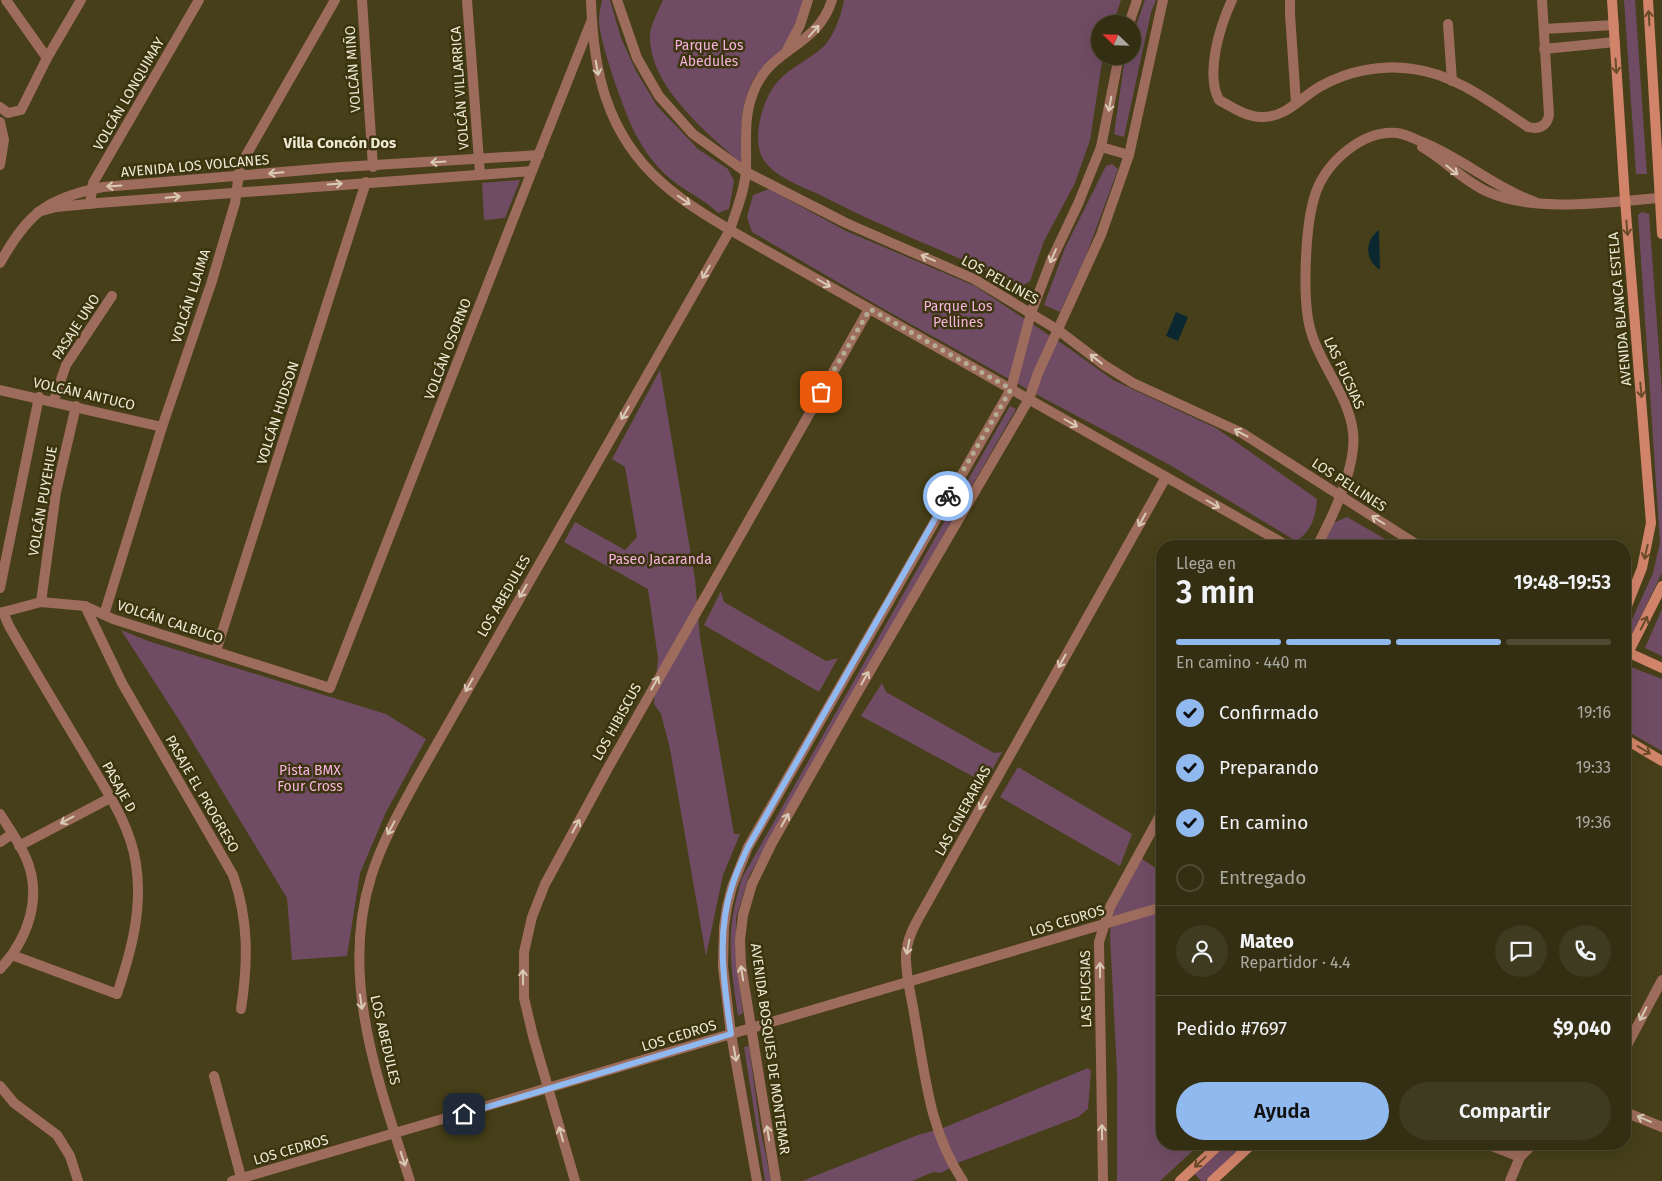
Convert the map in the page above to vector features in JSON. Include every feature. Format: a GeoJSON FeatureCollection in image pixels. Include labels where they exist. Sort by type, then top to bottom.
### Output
{"type":"FeatureCollection","features":[{"type":"Feature","properties":{"kind":"main road","name":"AVENIDA BLANCA ESTELA"},"geometry":{"type":"LineString","coordinates":[[1612,0],[1625,200],[1651,523],[1642,568],[1631,596]]}},
{"type":"Feature","properties":{"kind":"main road"},"geometry":{"type":"LineString","coordinates":[[1648,0],[1662,234]]}},
{"type":"Feature","properties":{"kind":"main road"},"geometry":{"type":"LineString","coordinates":[[1631,645],[1662,586]]}},
{"type":"Feature","properties":{"kind":"main road"},"geometry":{"type":"LineString","coordinates":[[1631,656],[1662,668]]}},
{"type":"Feature","properties":{"kind":"main road"},"geometry":{"type":"LineString","coordinates":[[1631,743],[1662,761]]}},
{"type":"Feature","properties":{"kind":"main road"},"geometry":{"type":"LineString","coordinates":[[1186,1179],[1214,1150]]}},
{"type":"Feature","properties":{"kind":"main road"},"geometry":{"type":"LineString","coordinates":[[1212,1181],[1246,1150]]}},
{"type":"Feature","properties":{"kind":"street"},"geometry":{"type":"LineString","coordinates":[[6,0],[47,58]]}},
{"type":"Feature","properties":{"kind":"street"},"geometry":{"type":"LineString","coordinates":[[0,107],[8,113],[21,110],[47,58],[81,0]]}},
{"type":"Feature","properties":{"kind":"street","name":"VOLCÁN LONQUIMAY"},"geometry":{"type":"LineString","coordinates":[[90,204],[91,189],[199,0]]}},
{"type":"Feature","properties":{"kind":"street","name":"VOLCÁN LLAIMA"},"geometry":{"type":"LineString","coordinates":[[104,615],[162,427],[211,284],[237,191],[244,156],[335,0]]}},
{"type":"Feature","properties":{"kind":"street","name":"VOLCÁN MIÑO"},"geometry":{"type":"LineString","coordinates":[[362,0],[373,167]]}},
{"type":"Feature","properties":{"kind":"street","name":"VOLCÁN VILLARRICA"},"geometry":{"type":"LineString","coordinates":[[467,0],[480,174]]}},
{"type":"Feature","properties":{"kind":"street"},"geometry":{"type":"LineString","coordinates":[[591,0],[597,68],[608,106],[625,140],[660,182],[689,204],[730,230],[1277,540]]}},
{"type":"Feature","properties":{"kind":"street","name":"LOS PELLINES"},"geometry":{"type":"LineString","coordinates":[[617,0],[637,58],[659,96],[693,134],[746,172],[846,223],[974,279],[1058,330],[1104,365],[1133,383],[1242,433],[1409,540]]}},
{"type":"Feature","properties":{"kind":"street","name":"LOS ABEDULES"},"geometry":{"type":"LineString","coordinates":[[786,53],[800,24],[808,0]]}},
{"type":"Feature","properties":{"kind":"street","name":"LOS ABEDULES"},"geometry":{"type":"LineString","coordinates":[[410,1181],[371,1050],[361,1006],[359,985],[361,920],[378,857],[418,777],[477,670],[730,230],[746,172],[746,114],[750,98],[766,71],[820,26],[832,0]]}},
{"type":"Feature","properties":{"kind":"street"},"geometry":{"type":"LineString","coordinates":[[1131,15],[1137,0]]}},
{"type":"Feature","properties":{"kind":"street","name":"AVENIDA BOSQUES DE MONTEMAR"},"geometry":{"type":"LineString","coordinates":[[776,1181],[741,965],[740,940],[752,884],[772,843],[851,703],[1029,399],[1038,373],[1101,235],[1129,155],[1163,0]]}},
{"type":"Feature","properties":{"kind":"street"},"geometry":{"type":"LineString","coordinates":[[1232,0],[1220,38],[1213,71],[1213,84],[1219,100],[1244,113],[1262,117],[1280,114],[1334,80],[1379,68],[1412,68],[1429,72],[1452,82],[1490,102],[1528,127],[1540,127],[1546,122],[1549,115],[1542,0]]}},
{"type":"Feature","properties":{"kind":"street"},"geometry":{"type":"LineString","coordinates":[[1290,0],[1296,103]]}},
{"type":"Feature","properties":{"kind":"street","name":"VOLCÁN OSORNO"},"geometry":{"type":"LineString","coordinates":[[330,688],[592,20]]}},
{"type":"Feature","properties":{"kind":"street"},"geometry":{"type":"LineString","coordinates":[[1448,24],[1452,82]]}},
{"type":"Feature","properties":{"kind":"street"},"geometry":{"type":"LineString","coordinates":[[1544,30],[1614,25]]}},
{"type":"Feature","properties":{"kind":"street"},"geometry":{"type":"LineString","coordinates":[[1544,49],[1615,42]]}},
{"type":"Feature","properties":{"kind":"street"},"geometry":{"type":"LineString","coordinates":[[757,1181],[731,1034],[723,967],[724,927],[732,887],[748,847],[1011,389],[1031,313],[1051,261],[1078,204],[1101,147],[1117,65]]}},
{"type":"Feature","properties":{"kind":"street"},"geometry":{"type":"LineString","coordinates":[[0,122],[4,140],[0,165]]}},
{"type":"Feature","properties":{"kind":"street","name":"LAS FUCSIAS"},"geometry":{"type":"LineString","coordinates":[[1320,540],[1339,496],[1350,464],[1353,432],[1349,413],[1322,361],[1311,333],[1306,304],[1305,273],[1313,204],[1324,175],[1347,151],[1370,138],[1397,133],[1437,147],[1506,189],[1535,202],[1659,198]]}},
{"type":"Feature","properties":{"kind":"street"},"geometry":{"type":"LineString","coordinates":[[1101,147],[1129,155]]}},
{"type":"Feature","properties":{"kind":"street","name":"AVENIDA LOS VOLCANES"},"geometry":{"type":"LineString","coordinates":[[0,262],[20,229],[38,212],[70,195],[91,189],[240,176],[539,155]]}},
{"type":"Feature","properties":{"kind":"street","name":"AVENIDA LOS VOLCANES"},"geometry":{"type":"LineString","coordinates":[[38,212],[56,207],[237,191],[532,171]]}},
{"type":"Feature","properties":{"kind":"street","name":"VOLCÁN HUDSON"},"geometry":{"type":"LineString","coordinates":[[216,652],[366,182]]}},
{"type":"Feature","properties":{"kind":"street","name":"PASAJE UNO"},"geometry":{"type":"LineString","coordinates":[[54,400],[66,365],[112,296]]}},
{"type":"Feature","properties":{"kind":"street","name":"LOS HIBISCUS"},"geometry":{"type":"LineString","coordinates":[[575,1181],[533,1036],[524,991],[524,952],[538,900],[684,631],[870,309]]}},
{"type":"Feature","properties":{"kind":"street","name":"VOLCÁN ANTUCO"},"geometry":{"type":"LineString","coordinates":[[0,390],[54,400],[162,427]]}},
{"type":"Feature","properties":{"kind":"street"},"geometry":{"type":"LineString","coordinates":[[0,588],[39,397]]}},
{"type":"Feature","properties":{"kind":"street","name":"VOLCÁN PUYEHUE"},"geometry":{"type":"LineString","coordinates":[[41,602],[50,529],[76,406]]}},
{"type":"Feature","properties":{"kind":"street","name":"LAS CINERARIAS"},"geometry":{"type":"LineString","coordinates":[[963,1181],[942,1146],[932,1114],[906,956],[913,928],[1166,477]]}},
{"type":"Feature","properties":{"kind":"street","name":"VOLCÁN CALBUCO"},"geometry":{"type":"LineString","coordinates":[[2,612],[41,602],[85,606],[104,615],[330,688]]}},
{"type":"Feature","properties":{"kind":"street","name":"PASAJE EL PROGRESO"},"geometry":{"type":"LineString","coordinates":[[85,606],[122,683],[233,875],[242,901],[246,940],[246,976],[241,1009]]}},
{"type":"Feature","properties":{"kind":"street","name":"PASAJE D"},"geometry":{"type":"LineString","coordinates":[[2,612],[110,798],[131,842],[136,864],[138,890],[133,942],[117,994],[12,955]]}},
{"type":"Feature","properties":{"kind":"street"},"geometry":{"type":"LineString","coordinates":[[19,846],[110,798]]}},
{"type":"Feature","properties":{"kind":"street"},"geometry":{"type":"LineString","coordinates":[[0,814],[19,846],[30,870],[32,909],[29,924],[12,955],[0,969]]}},
{"type":"Feature","properties":{"kind":"street","name":"LAS FUCSIAS"},"geometry":{"type":"LineString","coordinates":[[1103,1181],[1099,942],[1110,907],[1156,823]]}},
{"type":"Feature","properties":{"kind":"street"},"geometry":{"type":"LineString","coordinates":[[0,842],[12,834]]}},
{"type":"Feature","properties":{"kind":"street","name":"LOS CEDROS"},"geometry":{"type":"LineString","coordinates":[[238,1180],[1156,909]]}},
{"type":"Feature","properties":{"kind":"street"},"geometry":{"type":"LineString","coordinates":[[1631,1038],[1662,980]]}},
{"type":"Feature","properties":{"kind":"street"},"geometry":{"type":"LineString","coordinates":[[214,1076],[238,1180]]}},
{"type":"Feature","properties":{"kind":"street"},"geometry":{"type":"LineString","coordinates":[[0,1086],[14,1103],[57,1135],[70,1156],[78,1181]]}},
{"type":"Feature","properties":{"kind":"street"},"geometry":{"type":"LineString","coordinates":[[1631,1114],[1662,1127]]}},
{"type":"Feature","properties":{"kind":"street"},"geometry":{"type":"LineString","coordinates":[[1503,1150],[1520,1157]]}},
{"type":"Feature","properties":{"kind":"street"},"geometry":{"type":"LineString","coordinates":[[1510,1181],[1520,1157],[1527,1150]]}},
{"type":"Feature","properties":{"kind":"green space"},"geometry":{"type":"Polygon","coordinates":[[[602,0],[610,0],[621,38],[636,71],[657,106],[698,149],[728,169],[734,181],[729,209],[718,213],[679,185],[657,166],[642,146],[626,112],[603,43],[599,19],[602,0]]]}},
{"type":"Feature","properties":{"kind":"green space","name":"Parque Los Abedules"},"geometry":{"type":"Polygon","coordinates":[[[663,0],[803,0],[793,32],[786,44],[756,75],[748,90],[743,110],[741,163],[712,138],[682,107],[659,73],[652,55],[650,32],[663,0]]]}},
{"type":"Feature","properties":{"kind":"green space"},"geometry":{"type":"Polygon","coordinates":[[[844,0],[1121,0],[1116,15],[1091,15],[1091,65],[1102,65],[1090,140],[1075,183],[1044,241],[1030,281],[1022,286],[868,218],[790,181],[771,168],[761,156],[758,137],[759,127],[763,107],[771,91],[782,78],[826,44],[841,12],[844,0]]]}},
{"type":"Feature","properties":{"kind":"green space"},"geometry":{"type":"Polygon","coordinates":[[[1145,0],[1156,0],[1151,12],[1141,58],[1141,15],[1145,0]]]}},
{"type":"Feature","properties":{"kind":"green space"},"geometry":{"type":"Polygon","coordinates":[[[1624,0],[1635,0],[1647,174],[1636,174],[1624,0]]]}},
{"type":"Feature","properties":{"kind":"green space"},"geometry":{"type":"Polygon","coordinates":[[[1124,65],[1140,65],[1124,137],[1114,134],[1124,65]]]}},
{"type":"Feature","properties":{"kind":"green space"},"geometry":{"type":"Polygon","coordinates":[[[1112,164],[1118,169],[1086,256],[1060,312],[1044,305],[1065,248],[1106,166],[1112,164]]]}},
{"type":"Feature","properties":{"kind":"green space"},"geometry":{"type":"Polygon","coordinates":[[[520,180],[505,218],[484,220],[482,183],[520,180]]]}},
{"type":"Feature","properties":{"kind":"green space","name":"Parque Los Pellines"},"geometry":{"type":"Polygon","coordinates":[[[769,189],[846,231],[975,286],[1113,380],[1216,428],[1317,499],[1314,518],[1309,529],[1297,540],[1294,540],[1170,465],[1045,399],[882,308],[752,232],[747,217],[753,195],[769,189]]]}},
{"type":"Feature","properties":{"kind":"green space"},"geometry":{"type":"Polygon","coordinates":[[[1642,212],[1649,214],[1662,393],[1662,573],[1632,634],[1631,622],[1653,573],[1660,543],[1638,215],[1642,212]]]}},
{"type":"Feature","properties":{"kind":"green space","name":"Paseo Jacaranda"},"geometry":{"type":"Polygon","coordinates":[[[660,370],[695,579],[700,638],[734,834],[740,834],[723,875],[706,956],[670,749],[661,714],[654,704],[658,658],[648,589],[564,542],[575,522],[625,550],[637,537],[625,467],[612,459],[660,370]]]}},
{"type":"Feature","properties":{"kind":"green space"},"geometry":{"type":"Polygon","coordinates":[[[1010,406],[1016,409],[749,876],[736,918],[736,959],[743,1013],[738,1016],[731,962],[731,931],[742,878],[1010,406]]]}},
{"type":"Feature","properties":{"kind":"green space"},"geometry":{"type":"Polygon","coordinates":[[[1347,517],[1387,540],[1324,540],[1331,524],[1347,517]]]}},
{"type":"Feature","properties":{"kind":"green space"},"geometry":{"type":"Polygon","coordinates":[[[721,591],[724,602],[826,661],[838,658],[819,692],[704,625],[721,591]]]}},
{"type":"Feature","properties":{"kind":"green space"},"geometry":{"type":"Polygon","coordinates":[[[1662,609],[1662,656],[1645,648],[1662,609]]]}},
{"type":"Feature","properties":{"kind":"green space","name":"Pista BMX Four Cross"},"geometry":{"type":"Polygon","coordinates":[[[121,630],[148,641],[386,714],[426,739],[386,812],[360,873],[347,956],[292,960],[287,898],[181,723],[121,630]]]}},
{"type":"Feature","properties":{"kind":"green space"},"geometry":{"type":"Polygon","coordinates":[[[1631,667],[1662,679],[1662,751],[1631,733],[1631,667]]]}},
{"type":"Feature","properties":{"kind":"green space"},"geometry":{"type":"Polygon","coordinates":[[[882,683],[886,692],[994,753],[1002,752],[985,783],[861,716],[882,683]]]}},
{"type":"Feature","properties":{"kind":"green space"},"geometry":{"type":"Polygon","coordinates":[[[1018,767],[1132,834],[1120,866],[1000,797],[1018,767]]]}},
{"type":"Feature","properties":{"kind":"green space"},"geometry":{"type":"Polygon","coordinates":[[[1142,859],[1156,868],[1156,1150],[1194,1150],[1160,1181],[1117,1181],[1117,1072],[1110,935],[1113,903],[1142,859]]]}},
{"type":"Feature","properties":{"kind":"green space"},"geometry":{"type":"Polygon","coordinates":[[[749,1046],[760,1127],[771,1181],[765,1181],[744,1047],[749,1046]]]}},
{"type":"Feature","properties":{"kind":"green space"},"geometry":{"type":"Polygon","coordinates":[[[1088,1068],[1091,1071],[1088,1109],[1078,1117],[960,1162],[941,1173],[933,1172],[912,1181],[802,1181],[918,1135],[943,1128],[1088,1068]]]}},
{"type":"Feature","properties":{"kind":"green space"},"geometry":{"type":"Polygon","coordinates":[[[1219,1150],[1239,1150],[1205,1181],[1201,1181],[1194,1173],[1219,1150]]]}},
{"type":"Feature","properties":{"kind":"water"},"geometry":{"type":"Polygon","coordinates":[[[1379,230],[1380,270],[1371,261],[1368,250],[1371,239],[1379,230]]]}},
{"type":"Feature","properties":{"kind":"water"},"geometry":{"type":"Polygon","coordinates":[[[1176,312],[1188,317],[1178,341],[1166,336],[1176,312]]]}},
{"type":"Feature","properties":{"kind":"way so far"},"geometry":{"type":"LineString","coordinates":[[821,392],[870,309],[1011,389],[948,496]]}},
{"type":"Feature","properties":{"kind":"district","name":"Villa Concón Dos"},"geometry":{"type":"Point","coordinates":[340,143]}},
{"type":"Feature","properties":{"kind":"route"},"geometry":{"type":"LineString","coordinates":[[464,1114],[731,1034],[722,947],[727,906],[732,887],[748,847],[948,496]]}}]}
